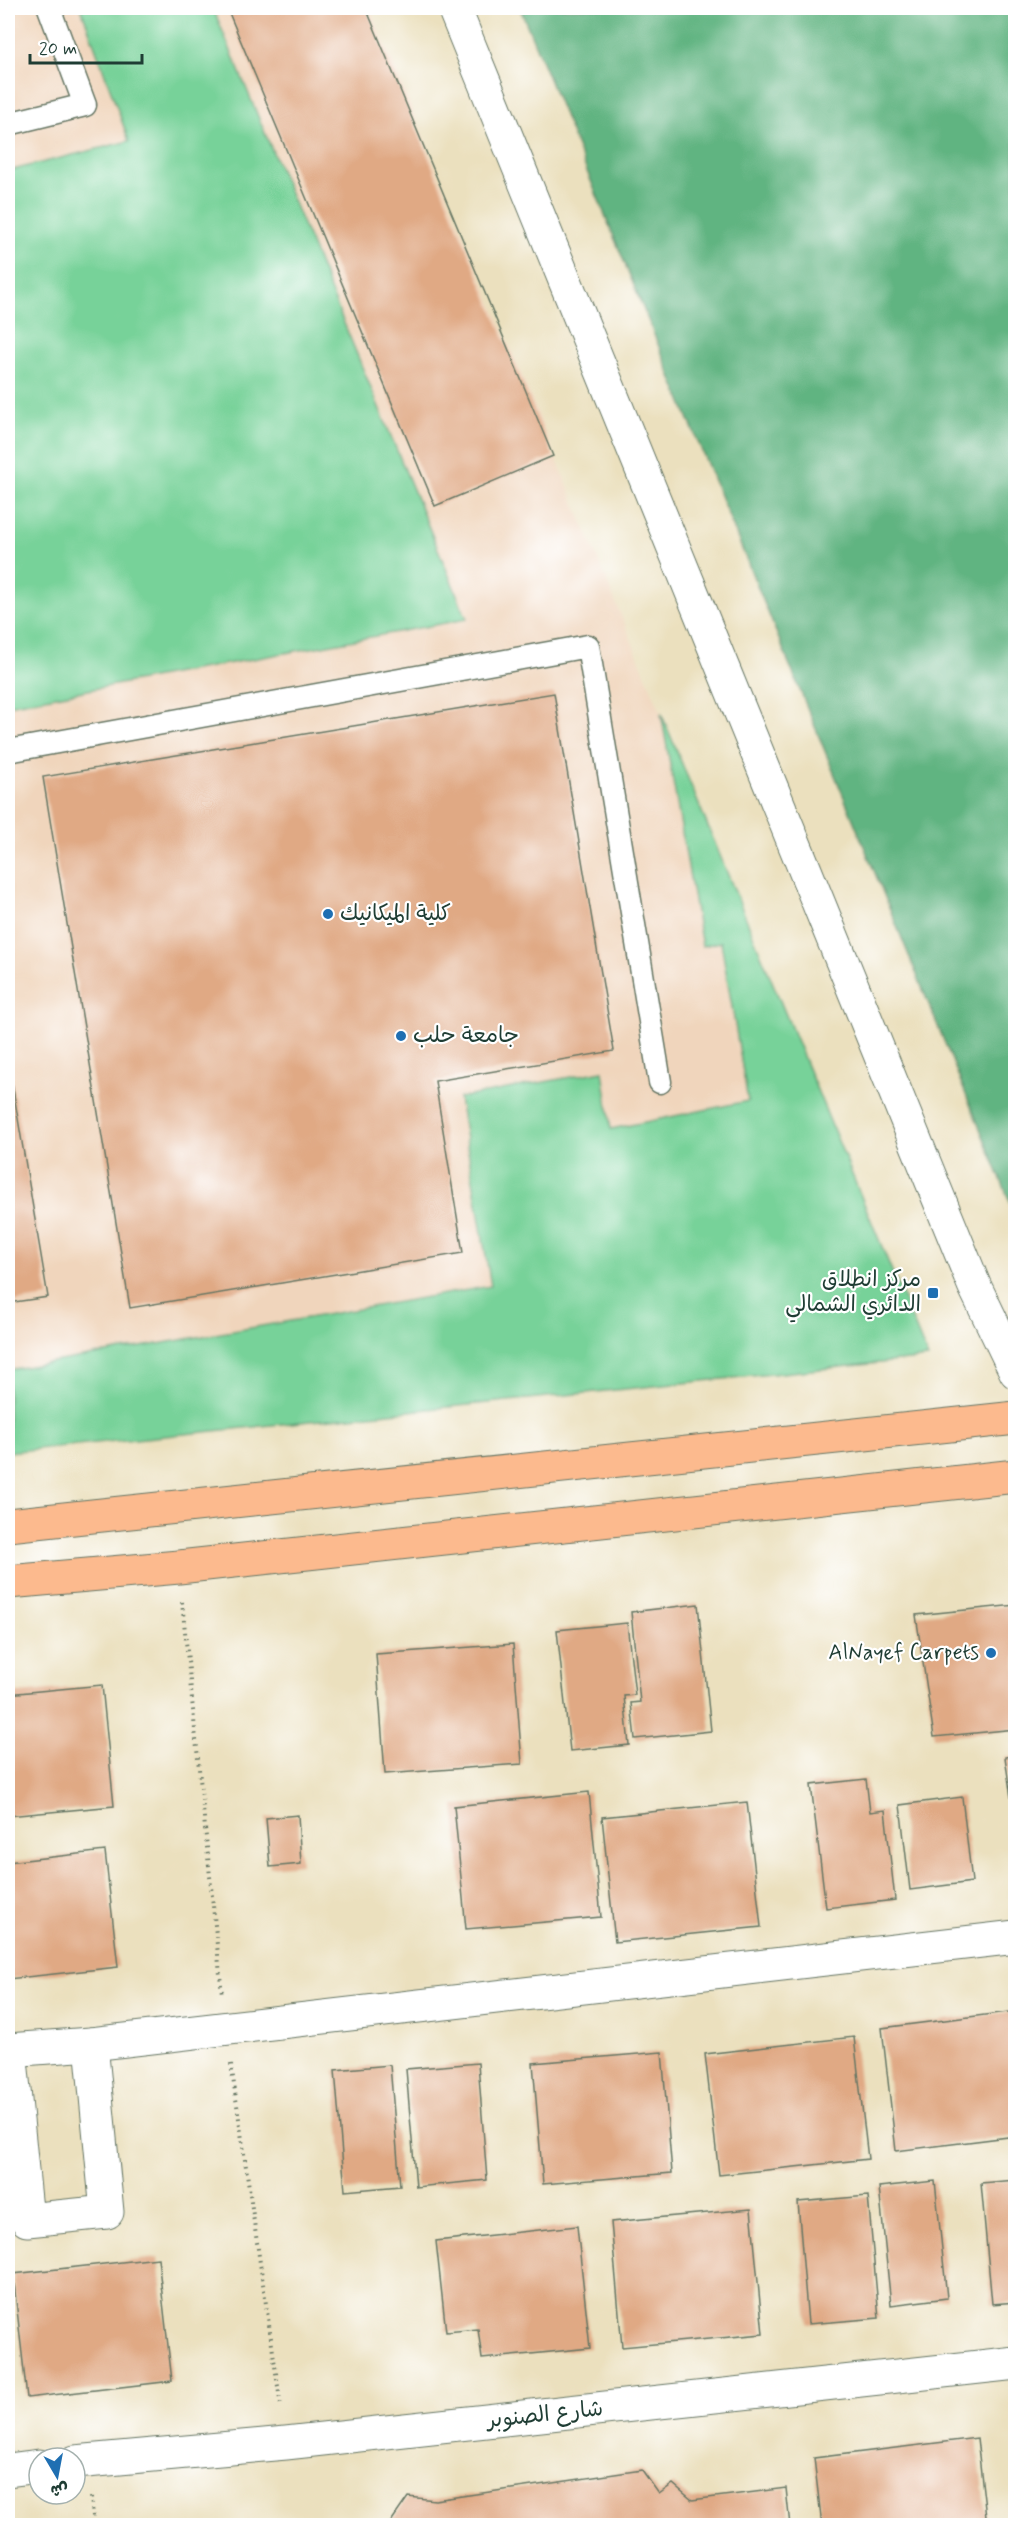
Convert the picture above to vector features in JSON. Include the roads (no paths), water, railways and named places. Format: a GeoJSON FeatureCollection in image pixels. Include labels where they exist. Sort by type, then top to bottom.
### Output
{"type":"FeatureCollection","features":[{"type":"Feature","properties":{"kind":"main road"},"geometry":{"type":"LineString","coordinates":[[8,1525],[1016,1418]]}},
{"type":"Feature","properties":{"kind":"main road"},"geometry":{"type":"LineString","coordinates":[[8,1582],[191,1565],[1016,1476]]}},
{"type":"Feature","properties":{"kind":"street"},"geometry":{"type":"LineString","coordinates":[[454,8],[974,1285],[1016,1372]]}},
{"type":"Feature","properties":{"kind":"street"},"geometry":{"type":"LineString","coordinates":[[91,2044],[107,2212],[27,2220],[9,2050],[91,2044],[1016,1937]]}},
{"type":"Feature","properties":{"kind":"street","name":"شارع الصنوبر"},"geometry":{"type":"LineString","coordinates":[[87,2461],[286,2443],[1016,2363]]}},
{"type":"Feature","properties":{"kind":"street"},"geometry":{"type":"LineString","coordinates":[[8,2470],[27,2468]]}},
{"type":"Feature","properties":{"kind":"lane"},"geometry":{"type":"LineString","coordinates":[[8,124],[85,105],[49,8]]}},
{"type":"Feature","properties":{"kind":"lane"},"geometry":{"type":"LineString","coordinates":[[8,751],[588,646],[660,1082]]}},
{"type":"Feature","properties":{"kind":"place","name":"كلية الميكانيك"},"geometry":{"type":"Point","coordinates":[328,914]}},
{"type":"Feature","properties":{"kind":"place","name":"جامعة حلب"},"geometry":{"type":"Point","coordinates":[401,1036]}},
{"type":"Feature","properties":{"kind":"place","name":"مركز انطلاق الدائري الشمالي"},"geometry":{"type":"Point","coordinates":[933,1293]}},
{"type":"Feature","properties":{"kind":"place","name":"AlNayef Carpets"},"geometry":{"type":"Point","coordinates":[991,1653]}}]}
